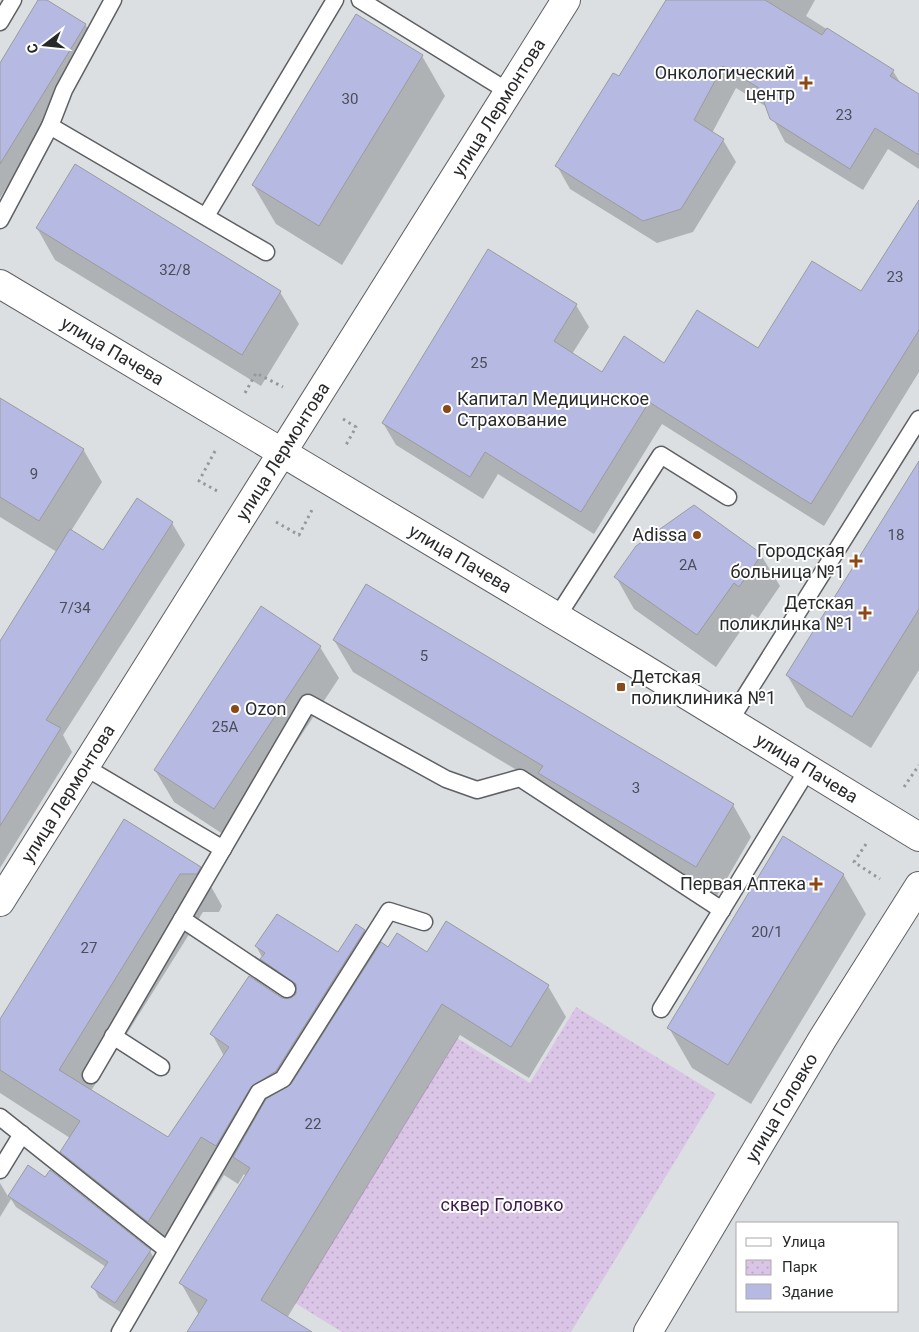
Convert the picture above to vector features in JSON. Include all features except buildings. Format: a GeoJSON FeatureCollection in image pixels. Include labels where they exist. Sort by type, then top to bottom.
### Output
{"type":"FeatureCollection","features":[{"type":"Feature","properties":{"kind":"street","name":"улица Лермонтова"},"geometry":{"type":"LineString","coordinates":[[0,902],[566,0]]}},
{"type":"Feature","properties":{"kind":"street","name":"улица Пачева"},"geometry":{"type":"LineString","coordinates":[[0,284],[557,617],[919,837]]}},
{"type":"Feature","properties":{"kind":"street","name":"улица Головко"},"geometry":{"type":"LineString","coordinates":[[648,1332],[823,1038],[919,886]]}},
{"type":"Feature","properties":{"kind":"lane"},"geometry":{"type":"LineString","coordinates":[[0,22],[13,0]]}},
{"type":"Feature","properties":{"kind":"lane"},"geometry":{"type":"LineString","coordinates":[[0,220],[50,126],[64,90],[113,0]]}},
{"type":"Feature","properties":{"kind":"lane"},"geometry":{"type":"LineString","coordinates":[[206,216],[334,0]]}},
{"type":"Feature","properties":{"kind":"lane"},"geometry":{"type":"LineString","coordinates":[[360,0],[509,92]]}},
{"type":"Feature","properties":{"kind":"lane"},"geometry":{"type":"LineString","coordinates":[[50,126],[266,252]]}},
{"type":"Feature","properties":{"kind":"lane"},"geometry":{"type":"LineString","coordinates":[[729,722],[919,419]]}},
{"type":"Feature","properties":{"kind":"lane"},"geometry":{"type":"LineString","coordinates":[[557,617],[661,455],[728,497]]}},
{"type":"Feature","properties":{"kind":"lane"},"geometry":{"type":"LineString","coordinates":[[91,1075],[308,703],[446,779],[462,785],[477,790],[520,778],[722,910]]}},
{"type":"Feature","properties":{"kind":"lane"},"geometry":{"type":"LineString","coordinates":[[85,767],[223,850]]}},
{"type":"Feature","properties":{"kind":"lane"},"geometry":{"type":"LineString","coordinates":[[661,1009],[808,769]]}},
{"type":"Feature","properties":{"kind":"lane"},"geometry":{"type":"LineString","coordinates":[[120,1332],[259,1092],[283,1079],[389,911],[424,922]]}},
{"type":"Feature","properties":{"kind":"lane"},"geometry":{"type":"LineString","coordinates":[[182,919],[287,988]]}},
{"type":"Feature","properties":{"kind":"lane"},"geometry":{"type":"LineString","coordinates":[[113,1036],[161,1067]]}},
{"type":"Feature","properties":{"kind":"lane"},"geometry":{"type":"LineString","coordinates":[[0,1117],[167,1250]]}},
{"type":"Feature","properties":{"kind":"lane"},"geometry":{"type":"LineString","coordinates":[[0,1170],[22,1134]]}},
{"type":"Feature","properties":{"kind":"path"},"geometry":{"type":"LineString","coordinates":[[244,396],[256,373],[290,391]]}},
{"type":"Feature","properties":{"kind":"path"},"geometry":{"type":"LineString","coordinates":[[343,419],[356,426],[346,445]]}},
{"type":"Feature","properties":{"kind":"path"},"geometry":{"type":"LineString","coordinates":[[216,448],[199,481],[224,494]]}},
{"type":"Feature","properties":{"kind":"path"},"geometry":{"type":"LineString","coordinates":[[268,518],[299,535],[314,506]]}},
{"type":"Feature","properties":{"kind":"path"},"geometry":{"type":"LineString","coordinates":[[904,787],[919,766]]}},
{"type":"Feature","properties":{"kind":"path"},"geometry":{"type":"LineString","coordinates":[[868,841],[854,862],[880,879]]}},
{"type":"Feature","properties":{"kind":"green space","name":"сквер Головко"},"geometry":{"type":"Polygon","coordinates":[[[576,1007],[716,1094],[571,1332],[342,1332],[295,1303],[457,1038],[530,1083],[576,1007]]]}},
{"type":"Feature","properties":{"kind":"place","name":"Онкологический центр"},"geometry":{"type":"Point","coordinates":[806,83]}},
{"type":"Feature","properties":{"kind":"place","name":"Капитал Медицинское Страхование"},"geometry":{"type":"Point","coordinates":[447,409]}},
{"type":"Feature","properties":{"kind":"place","name":"Adissa"},"geometry":{"type":"Point","coordinates":[697,535]}},
{"type":"Feature","properties":{"kind":"place","name":"Городская больница №1"},"geometry":{"type":"Point","coordinates":[856,561]}},
{"type":"Feature","properties":{"kind":"place","name":"Детская поликлинка №1"},"geometry":{"type":"Point","coordinates":[865,613]}},
{"type":"Feature","properties":{"kind":"place","name":"Детская поликлиника №1"},"geometry":{"type":"Point","coordinates":[621,687]}},
{"type":"Feature","properties":{"kind":"place","name":"Ozon"},"geometry":{"type":"Point","coordinates":[235,709]}},
{"type":"Feature","properties":{"kind":"place","name":"Первая Аптека"},"geometry":{"type":"Point","coordinates":[816,884]}}]}
